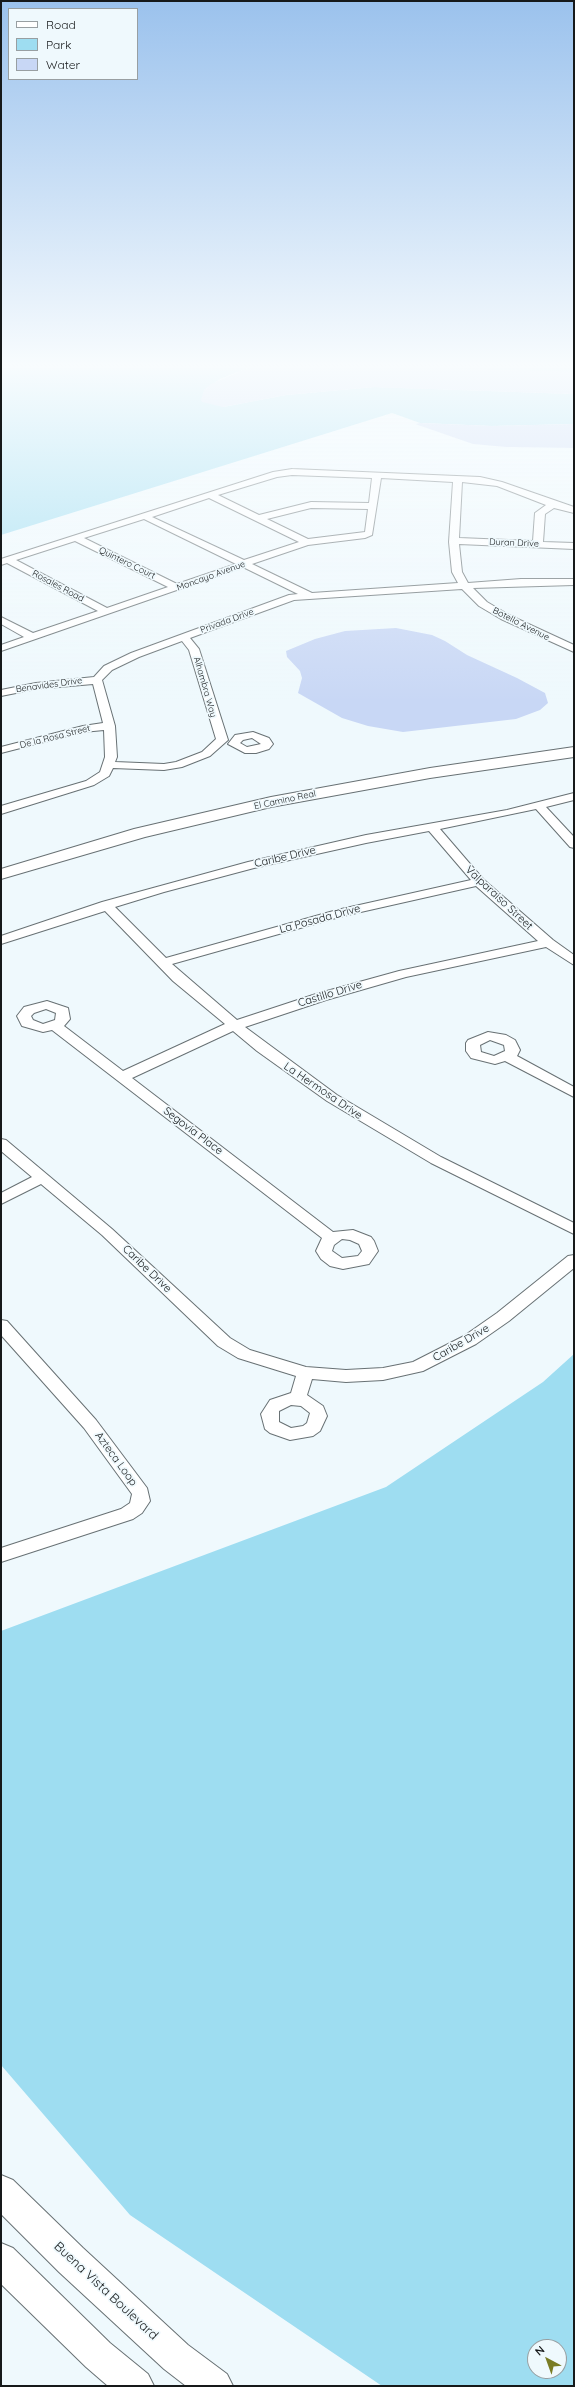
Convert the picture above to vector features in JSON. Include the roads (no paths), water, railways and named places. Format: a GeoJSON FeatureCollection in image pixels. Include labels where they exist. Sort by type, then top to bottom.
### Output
{"type":"FeatureCollection","features":[{"type":"Feature","properties":{"kind":"main road","name":"El Camino Real"},"geometry":{"type":"LineString","coordinates":[[1,861],[127,824],[263,792],[415,765],[574,741]]}},
{"type":"Feature","properties":{"kind":"main road","name":"El Camino Real"},"geometry":{"type":"LineString","coordinates":[[1,874],[140,833],[271,802],[430,773],[574,752]]}},
{"type":"Feature","properties":{"kind":"main road","name":"Buena Vista Boulevard"},"geometry":{"type":"LineString","coordinates":[[1,2191],[71,2260],[176,2357],[215,2386]]}},
{"type":"Feature","properties":{"kind":"main road"},"geometry":{"type":"LineString","coordinates":[[1,2260],[98,2355],[136,2386]]}},
{"type":"Feature","properties":{"kind":"street"},"geometry":{"type":"LineString","coordinates":[[5,561],[258,479]]}},
{"type":"Feature","properties":{"kind":"street","name":"Moncayo Avenue"},"geometry":{"type":"LineString","coordinates":[[1,648],[178,588],[307,542],[365,535],[369,533],[376,479]]}},
{"type":"Feature","properties":{"kind":"street","name":"Botello Avenue"},"geometry":{"type":"LineString","coordinates":[[458,479],[454,541],[457,572],[464,585],[483,604],[505,617],[574,649]]}},
{"type":"Feature","properties":{"kind":"street"},"geometry":{"type":"LineString","coordinates":[[468,479],[499,484],[552,505],[574,510]]}},
{"type":"Feature","properties":{"kind":"street"},"geometry":{"type":"LineString","coordinates":[[210,494],[307,542]]}},
{"type":"Feature","properties":{"kind":"street"},"geometry":{"type":"LineString","coordinates":[[260,518],[310,505],[372,506]]}},
{"type":"Feature","properties":{"kind":"street"},"geometry":{"type":"LineString","coordinates":[[538,544],[540,513],[552,505]]}},
{"type":"Feature","properties":{"kind":"street"},"geometry":{"type":"LineString","coordinates":[[144,516],[309,595]]}},
{"type":"Feature","properties":{"kind":"street","name":"Quintero Court"},"geometry":{"type":"LineString","coordinates":[[76,538],[178,588]]}},
{"type":"Feature","properties":{"kind":"street","name":"Duran Drive"},"geometry":{"type":"LineString","coordinates":[[454,541],[574,546]]}},
{"type":"Feature","properties":{"kind":"street","name":"Rosales Road"},"geometry":{"type":"LineString","coordinates":[[5,561],[107,612]]}},
{"type":"Feature","properties":{"kind":"street","name":"Privada Drive"},"geometry":{"type":"LineString","coordinates":[[98,680],[105,671],[114,665],[184,637],[293,597],[464,585],[540,581],[574,582]]}},
{"type":"Feature","properties":{"kind":"street"},"geometry":{"type":"LineString","coordinates":[[1,620],[32,637]]}},
{"type":"Feature","properties":{"kind":"street","name":"Alhambra Way"},"geometry":{"type":"LineString","coordinates":[[184,637],[194,648],[222,740]]}},
{"type":"Feature","properties":{"kind":"street"},"geometry":{"type":"LineString","coordinates":[[1,810],[90,783],[105,774],[110,765],[111,756],[109,726],[98,680]]}},
{"type":"Feature","properties":{"kind":"street","name":"Benavides Drive"},"geometry":{"type":"LineString","coordinates":[[1,693],[36,686],[98,680]]}},
{"type":"Feature","properties":{"kind":"street","name":"De la Rosa Street"},"geometry":{"type":"LineString","coordinates":[[1,750],[83,729],[109,726]]}},
{"type":"Feature","properties":{"kind":"street"},"geometry":{"type":"LineString","coordinates":[[110,765],[164,767],[178,765],[206,754],[222,740],[234,742]]}},
{"type":"Feature","properties":{"kind":"street","name":"Caribe Drive"},"geometry":{"type":"LineString","coordinates":[[1,940],[106,905],[252,865],[431,826],[507,813],[574,796]]}},
{"type":"Feature","properties":{"kind":"street"},"geometry":{"type":"LineString","coordinates":[[538,805],[574,844]]}},
{"type":"Feature","properties":{"kind":"street","name":"Valparaiso Street"},"geometry":{"type":"LineString","coordinates":[[431,826],[479,882],[548,943],[574,961]]}},
{"type":"Feature","properties":{"kind":"street","name":"La Posada Drive"},"geometry":{"type":"LineString","coordinates":[[163,963],[221,945],[334,914],[479,882]]}},
{"type":"Feature","properties":{"kind":"street","name":"La Hermosa Drive"},"geometry":{"type":"LineString","coordinates":[[106,905],[163,963],[234,1026],[332,1098],[394,1136],[502,1195],[574,1229]]}},
{"type":"Feature","properties":{"kind":"street","name":"Castillo Drive"},"geometry":{"type":"LineString","coordinates":[[122,1077],[234,1026],[321,997],[404,974],[548,943]]}},
{"type":"Feature","properties":{"kind":"street","name":"Segovia Place"},"geometry":{"type":"LineString","coordinates":[[54,1026],[331,1238]]}},
{"type":"Feature","properties":{"kind":"street"},"geometry":{"type":"LineString","coordinates":[[508,1057],[574,1092]]}},
{"type":"Feature","properties":{"kind":"street","name":"Caribe Drive"},"geometry":{"type":"LineString","coordinates":[[1,1143],[140,1261],[224,1342],[244,1354],[305,1372],[346,1376],[383,1374],[417,1367],[470,1340],[504,1317],[574,1260]]}},
{"type":"Feature","properties":{"kind":"street"},"geometry":{"type":"LineString","coordinates":[[1,1199],[42,1178]]}},
{"type":"Feature","properties":{"kind":"street","name":"Azteca Loop"},"geometry":{"type":"LineString","coordinates":[[1,1326],[90,1424],[136,1485],[141,1493],[141,1501],[136,1508],[127,1514],[1,1555]]}},
{"type":"Feature","properties":{"kind":"street"},"geometry":{"type":"LineString","coordinates":[[298,1399],[305,1372]]}},
{"type":"Feature","properties":{"kind":"water"},"geometry":{"type":"Polygon","coordinates":[[[396,628],[432,635],[445,641],[467,655],[517,678],[545,693],[548,703],[540,710],[516,719],[403,732],[368,726],[342,718],[298,693],[302,678],[300,671],[287,657],[286,651],[315,639],[345,631],[396,628]]]}}]}
